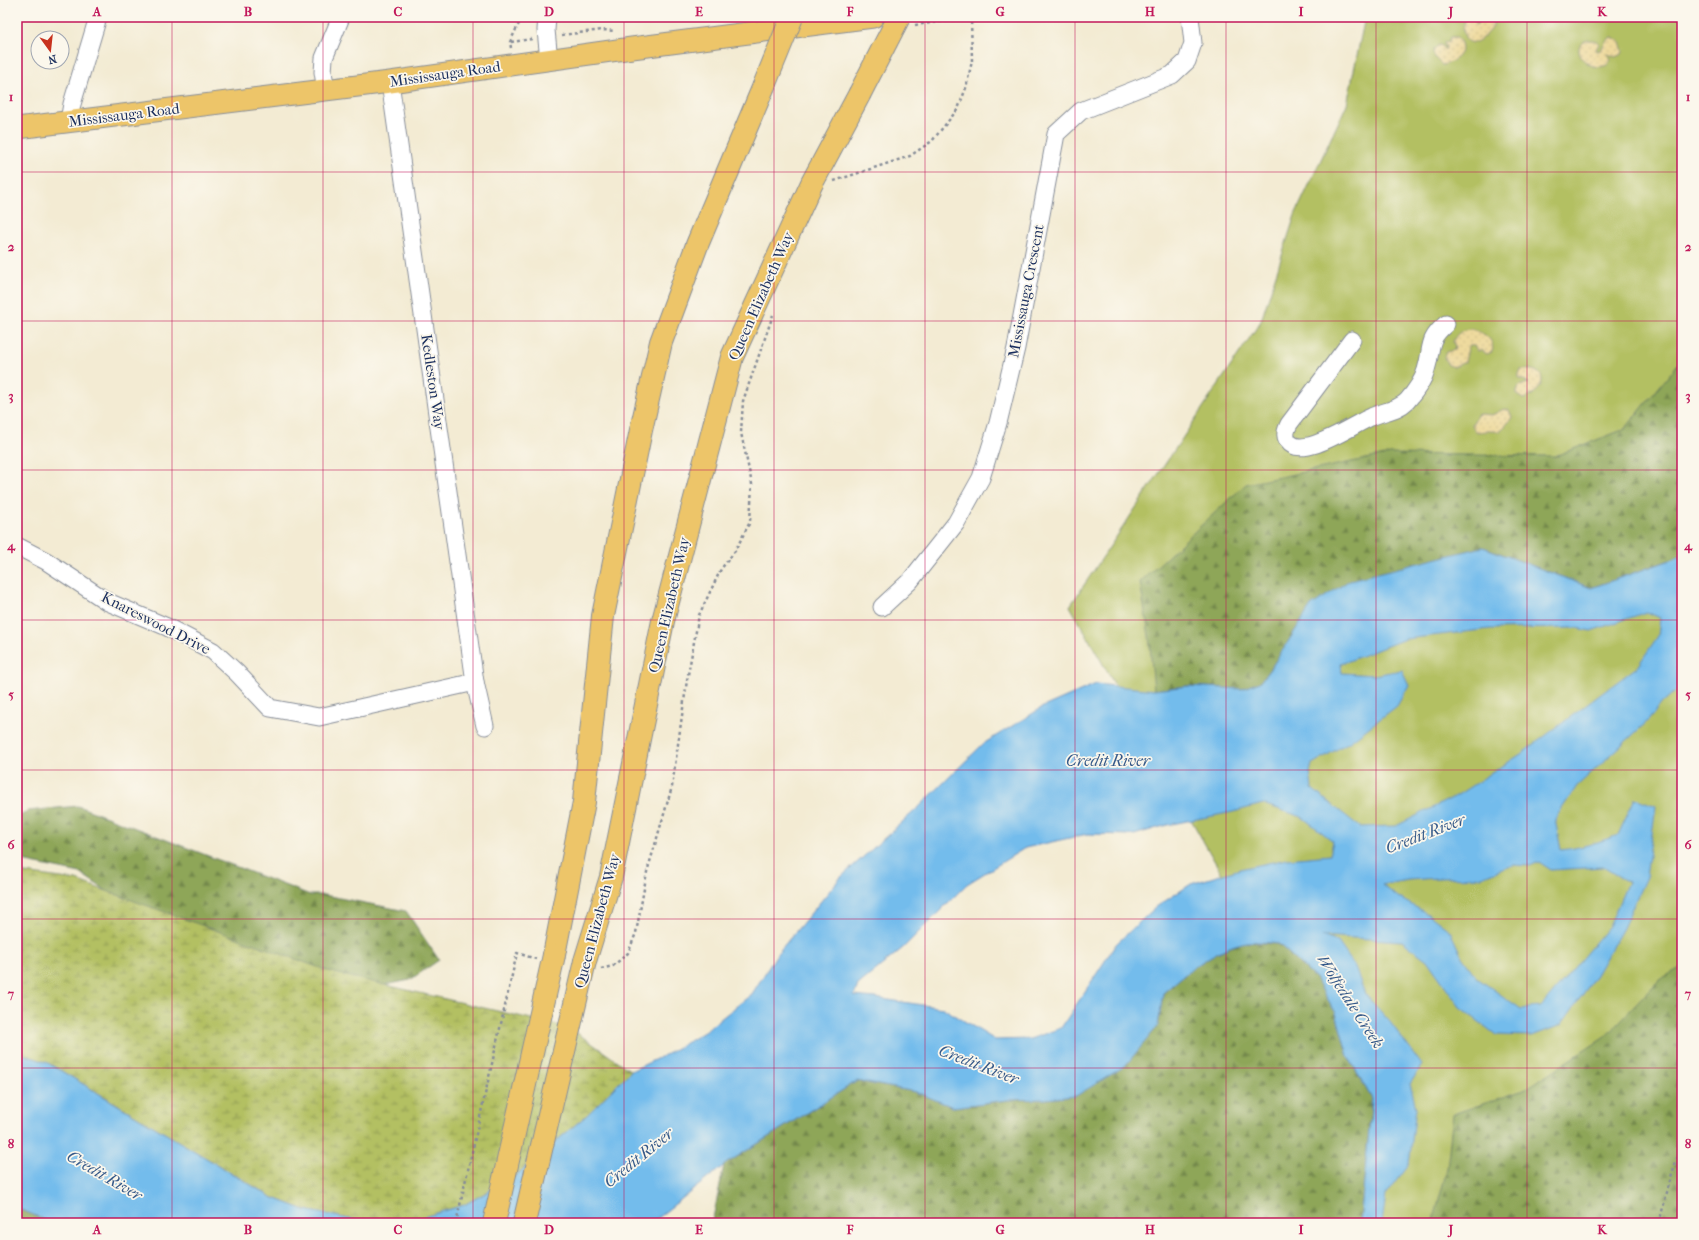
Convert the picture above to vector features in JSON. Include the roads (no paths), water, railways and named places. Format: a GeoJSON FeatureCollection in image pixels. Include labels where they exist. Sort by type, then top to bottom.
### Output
{"type":"FeatureCollection","features":[{"type":"Feature","properties":{"kind":"highway","name":"Queen Elizabeth Way"},"geometry":{"type":"LineString","coordinates":[[494,1223],[547,958],[584,802],[602,616],[661,342],[697,245],[792,17]]}},
{"type":"Feature","properties":{"kind":"highway","name":"Queen Elizabeth Way"},"geometry":{"type":"LineString","coordinates":[[524,1223],[591,966],[611,877],[663,621],[732,357],[812,183],[899,17]]}},
{"type":"Feature","properties":{"kind":"main road","name":"Mississauga Road"},"geometry":{"type":"LineString","coordinates":[[17,128],[390,82],[873,17]]}},
{"type":"Feature","properties":{"kind":"street"},"geometry":{"type":"LineString","coordinates":[[69,121],[74,97],[98,17]]}},
{"type":"Feature","properties":{"kind":"street"},"geometry":{"type":"LineString","coordinates":[[326,90],[323,72],[324,58],[341,17]]}},
{"type":"Feature","properties":{"kind":"street"},"geometry":{"type":"LineString","coordinates":[[547,17],[546,30],[549,60]]}},
{"type":"Feature","properties":{"kind":"street","name":"Mississauga Crescent"},"geometry":{"type":"LineString","coordinates":[[882,607],[910,581],[956,523],[981,478],[998,423],[1016,348],[1056,134],[1081,111],[1172,75],[1187,60],[1193,43],[1190,17]]}},
{"type":"Feature","properties":{"kind":"street","name":"Kedleston Way"},"geometry":{"type":"LineString","coordinates":[[390,82],[476,682]]}},
{"type":"Feature","properties":{"kind":"street"},"geometry":{"type":"LineString","coordinates":[[1352,340],[1289,424],[1286,431],[1286,438],[1291,444],[1301,448],[1310,447],[1372,416],[1400,407],[1407,401],[1419,385],[1426,371],[1432,341],[1437,332],[1446,324]]}},
{"type":"Feature","properties":{"kind":"street","name":"Knareswood Drive"},"geometry":{"type":"LineString","coordinates":[[17,546],[46,561],[108,602],[167,627],[213,651],[237,673],[270,708],[319,717],[476,682]]}},
{"type":"Feature","properties":{"kind":"street"},"geometry":{"type":"LineString","coordinates":[[476,682],[486,726]]}},
{"type":"Feature","properties":{"kind":"water","name":"Credit River"},"geometry":{"type":"Polygon","coordinates":[[[1483,547],[1591,588],[1682,556],[1682,685],[1662,703],[1648,721],[1577,786],[1555,819],[1561,850],[1576,848],[1618,835],[1635,798],[1656,806],[1646,877],[1623,928],[1593,980],[1561,1025],[1532,1036],[1496,1035],[1460,1007],[1427,960],[1402,941],[1322,936],[1338,942],[1354,965],[1365,994],[1390,1022],[1422,1065],[1410,1084],[1416,1108],[1409,1164],[1386,1195],[1382,1223],[1360,1223],[1372,1099],[1348,1056],[1336,1013],[1315,978],[1279,944],[1255,942],[1242,943],[1220,951],[1190,970],[1172,985],[1163,993],[1158,1026],[1125,1066],[1076,1096],[1045,1099],[1007,1100],[953,1107],[916,1092],[857,1081],[727,1163],[651,1223],[53,1223],[17,1208],[17,1052],[48,1063],[271,1197],[305,1210],[354,1220],[417,1219],[464,1205],[514,1177],[587,1115],[631,1071],[669,1053],[704,1032],[752,994],[777,954],[841,877],[920,806],[983,744],[1043,707],[1096,684],[1154,690],[1188,686],[1241,689],[1260,682],[1273,665],[1311,606],[1350,580],[1483,547]],[[1647,612],[1591,631],[1576,628],[1490,629],[1405,639],[1341,664],[1342,673],[1374,675],[1402,670],[1409,685],[1397,706],[1351,741],[1312,764],[1310,772],[1312,789],[1360,827],[1396,826],[1456,796],[1521,754],[1637,667],[1658,636],[1660,618],[1647,612]],[[1263,804],[1233,812],[1167,825],[1134,835],[1087,834],[1025,848],[967,884],[904,947],[858,985],[854,996],[943,1008],[995,1040],[1030,1039],[1061,1028],[1116,944],[1156,907],[1191,884],[1240,869],[1287,859],[1330,855],[1333,841],[1302,817],[1263,804]],[[1539,862],[1530,866],[1513,865],[1481,877],[1408,880],[1382,885],[1401,899],[1428,914],[1450,931],[1462,957],[1477,978],[1521,1009],[1541,1007],[1609,926],[1628,882],[1603,867],[1551,870],[1539,862]]]}},
{"type":"Feature","properties":{"kind":"water label","name":"Wolfedale Creek"},"geometry":{"type":"Point","coordinates":[1351,1001]}}]}
